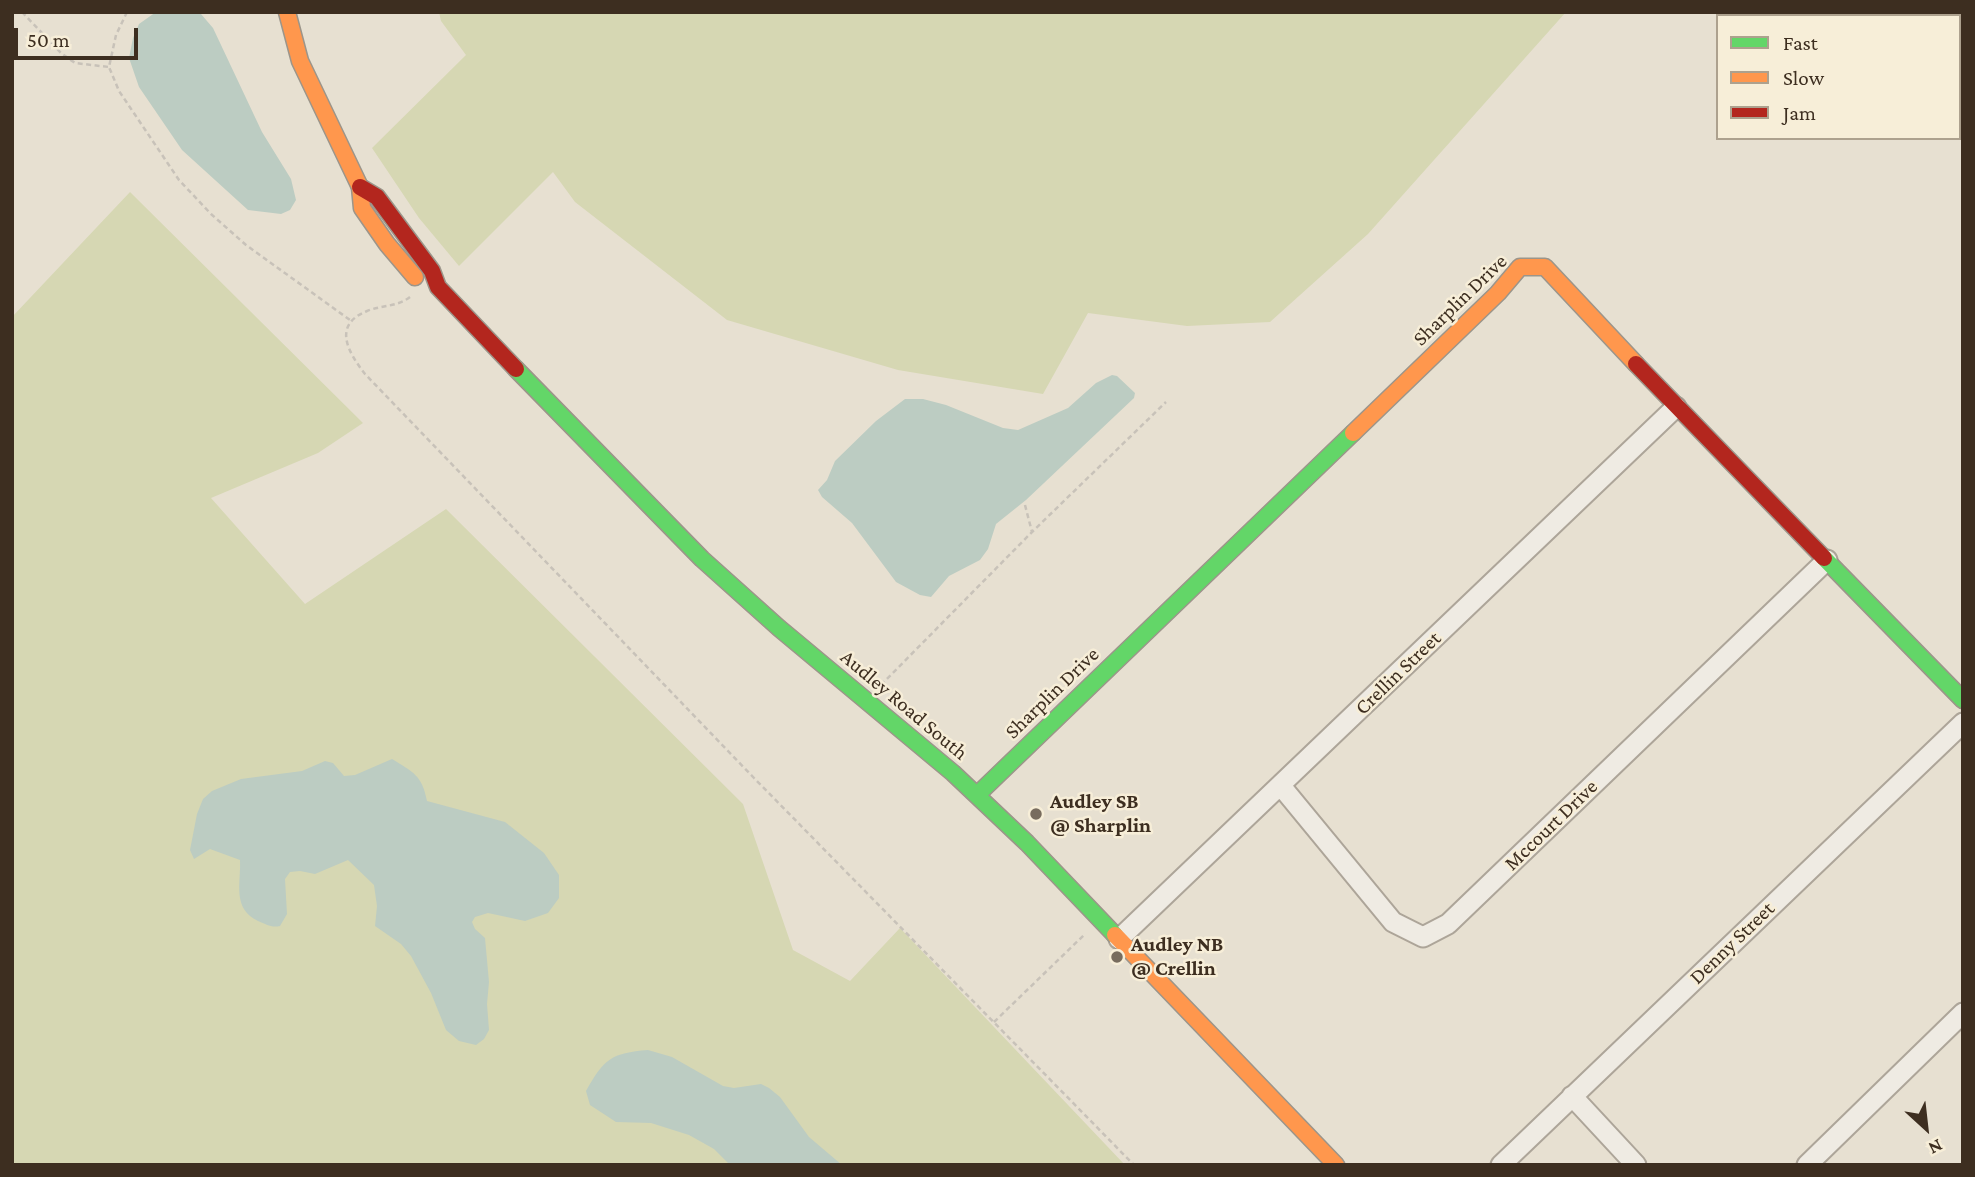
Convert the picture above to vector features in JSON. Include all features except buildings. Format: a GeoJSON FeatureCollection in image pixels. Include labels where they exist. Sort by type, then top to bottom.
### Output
{"type":"FeatureCollection","features":[{"type":"Feature","properties":{"kind":"street","name":"Audley Road South"},"geometry":{"type":"LineString","coordinates":[[287,12],[300,61],[360,187],[362,208],[387,244],[420,283]]}},
{"type":"Feature","properties":{"kind":"street","name":"Audley Road South"},"geometry":{"type":"LineString","coordinates":[[360,187],[377,197],[432,271],[438,287],[460,312],[702,559],[779,628],[977,795],[1336,1165]]}},
{"type":"Feature","properties":{"kind":"street","name":"Sharplin Drive"},"geometry":{"type":"LineString","coordinates":[[977,795],[1498,293],[1521,267],[1545,267],[1676,407],[1963,699]]}},
{"type":"Feature","properties":{"kind":"street"},"geometry":{"type":"LineString","coordinates":[[420,283],[438,287]]}},
{"type":"Feature","properties":{"kind":"street","name":"Crellin Street"},"geometry":{"type":"LineString","coordinates":[[1119,939],[1676,407]]}},
{"type":"Feature","properties":{"kind":"street","name":"Mccourt Drive"},"geometry":{"type":"LineString","coordinates":[[1281,786],[1393,922],[1423,937],[1448,924],[1827,561]]}},
{"type":"Feature","properties":{"kind":"street","name":"Denny Street"},"geometry":{"type":"LineString","coordinates":[[1501,1165],[1963,723]]}},
{"type":"Feature","properties":{"kind":"street"},"geometry":{"type":"LineString","coordinates":[[1807,1165],[1963,1013]]}},
{"type":"Feature","properties":{"kind":"street"},"geometry":{"type":"LineString","coordinates":[[1572,1096],[1636,1165]]}},
{"type":"Feature","properties":{"kind":"path"},"geometry":{"type":"LineString","coordinates":[[22,12],[61,53],[75,63],[109,67]]}},
{"type":"Feature","properties":{"kind":"path"},"geometry":{"type":"LineString","coordinates":[[127,12],[116,35],[109,67],[119,92],[179,180],[211,214],[274,267],[350,320]]}},
{"type":"Feature","properties":{"kind":"path"},"geometry":{"type":"LineString","coordinates":[[420,283],[408,299],[401,303],[368,310],[350,320],[346,341],[355,361],[365,374],[659,680],[1134,1165]]}},
{"type":"Feature","properties":{"kind":"path"},"geometry":{"type":"LineString","coordinates":[[866,700],[1032,531],[1166,402]]}},
{"type":"Feature","properties":{"kind":"path"},"geometry":{"type":"LineString","coordinates":[[1026,505],[1032,531]]}},
{"type":"Feature","properties":{"kind":"path"},"geometry":{"type":"LineString","coordinates":[[994,1023],[1100,919]]}},
{"type":"Feature","properties":{"kind":"green space"},"geometry":{"type":"Polygon","coordinates":[[[439,12],[1566,12],[1368,234],[1270,322],[1187,326],[1088,313],[1043,394],[898,370],[727,320],[575,202],[553,172],[459,266],[419,218],[372,148],[466,55],[441,21],[439,12]]]}},
{"type":"Feature","properties":{"kind":"green space"},"geometry":{"type":"Polygon","coordinates":[[[130,192],[363,423],[318,453],[211,498],[305,604],[446,509],[743,804],[793,950],[850,981],[900,928],[1125,1165],[12,1165],[12,317],[130,192]]]}},
{"type":"Feature","properties":{"kind":"shaded area"},"geometry":{"type":"Polygon","coordinates":[[[156,12],[197,12],[213,28],[262,132],[291,179],[296,200],[290,210],[281,214],[248,210],[182,150],[139,87],[129,58],[133,38],[139,24],[156,12]]]}},
{"type":"Feature","properties":{"kind":"shaded area"},"geometry":{"type":"Polygon","coordinates":[[[1112,375],[1117,376],[1135,393],[1134,398],[1026,500],[996,524],[988,549],[980,560],[949,576],[931,597],[920,595],[896,582],[852,523],[822,497],[818,490],[827,480],[835,461],[876,421],[905,399],[923,399],[946,405],[1003,428],[1018,430],[1068,408],[1096,383],[1112,375]]]}},
{"type":"Feature","properties":{"kind":"shaded area"},"geometry":{"type":"Polygon","coordinates":[[[392,759],[416,775],[427,801],[505,822],[544,853],[559,875],[559,898],[548,913],[525,921],[488,913],[475,917],[472,922],[485,938],[489,982],[489,1030],[484,1039],[476,1045],[459,1041],[446,1030],[431,993],[411,956],[401,944],[375,926],[377,906],[374,885],[348,860],[315,874],[290,872],[285,879],[287,914],[280,926],[274,926],[258,921],[244,910],[240,895],[240,860],[210,849],[194,859],[190,850],[197,814],[203,799],[212,791],[241,779],[302,771],[325,761],[333,763],[344,776],[355,775],[392,759]]]}},
{"type":"Feature","properties":{"kind":"shaded area"},"geometry":{"type":"Polygon","coordinates":[[[648,1050],[672,1057],[723,1086],[734,1088],[761,1084],[769,1088],[780,1097],[809,1137],[842,1165],[730,1165],[714,1149],[689,1135],[651,1123],[616,1122],[590,1105],[586,1091],[604,1065],[625,1053],[648,1050]]]}},
{"type":"Feature","properties":{"kind":"traffic: fast"},"geometry":{"type":"LineString","coordinates":[[516,369],[702,559],[779,628],[953,773],[1027,843],[1115,935]]}},
{"type":"Feature","properties":{"kind":"traffic: fast"},"geometry":{"type":"LineString","coordinates":[[977,795],[1353,433]]}},
{"type":"Feature","properties":{"kind":"traffic: fast"},"geometry":{"type":"LineString","coordinates":[[1824,558],[1963,700]]}},
{"type":"Feature","properties":{"kind":"traffic: slow"},"geometry":{"type":"LineString","coordinates":[[287,12],[300,61],[360,187],[362,208],[387,244],[415,277]]}},
{"type":"Feature","properties":{"kind":"traffic: slow"},"geometry":{"type":"LineString","coordinates":[[1353,433],[1498,293],[1520,267],[1545,267],[1636,364]]}},
{"type":"Feature","properties":{"kind":"traffic: slow"},"geometry":{"type":"LineString","coordinates":[[1115,935],[1336,1165]]}},
{"type":"Feature","properties":{"kind":"traffic: jam"},"geometry":{"type":"LineString","coordinates":[[360,187],[377,197],[432,271],[438,287],[516,369]]}},
{"type":"Feature","properties":{"kind":"traffic: jam"},"geometry":{"type":"LineString","coordinates":[[1636,364],[1824,558]]}},
{"type":"Feature","properties":{"kind":"place","name":"Audley SB @ Sharplin"},"geometry":{"type":"Point","coordinates":[1036,814]}},
{"type":"Feature","properties":{"kind":"place","name":"Audley NB @ Crellin"},"geometry":{"type":"Point","coordinates":[1117,957]}}]}
